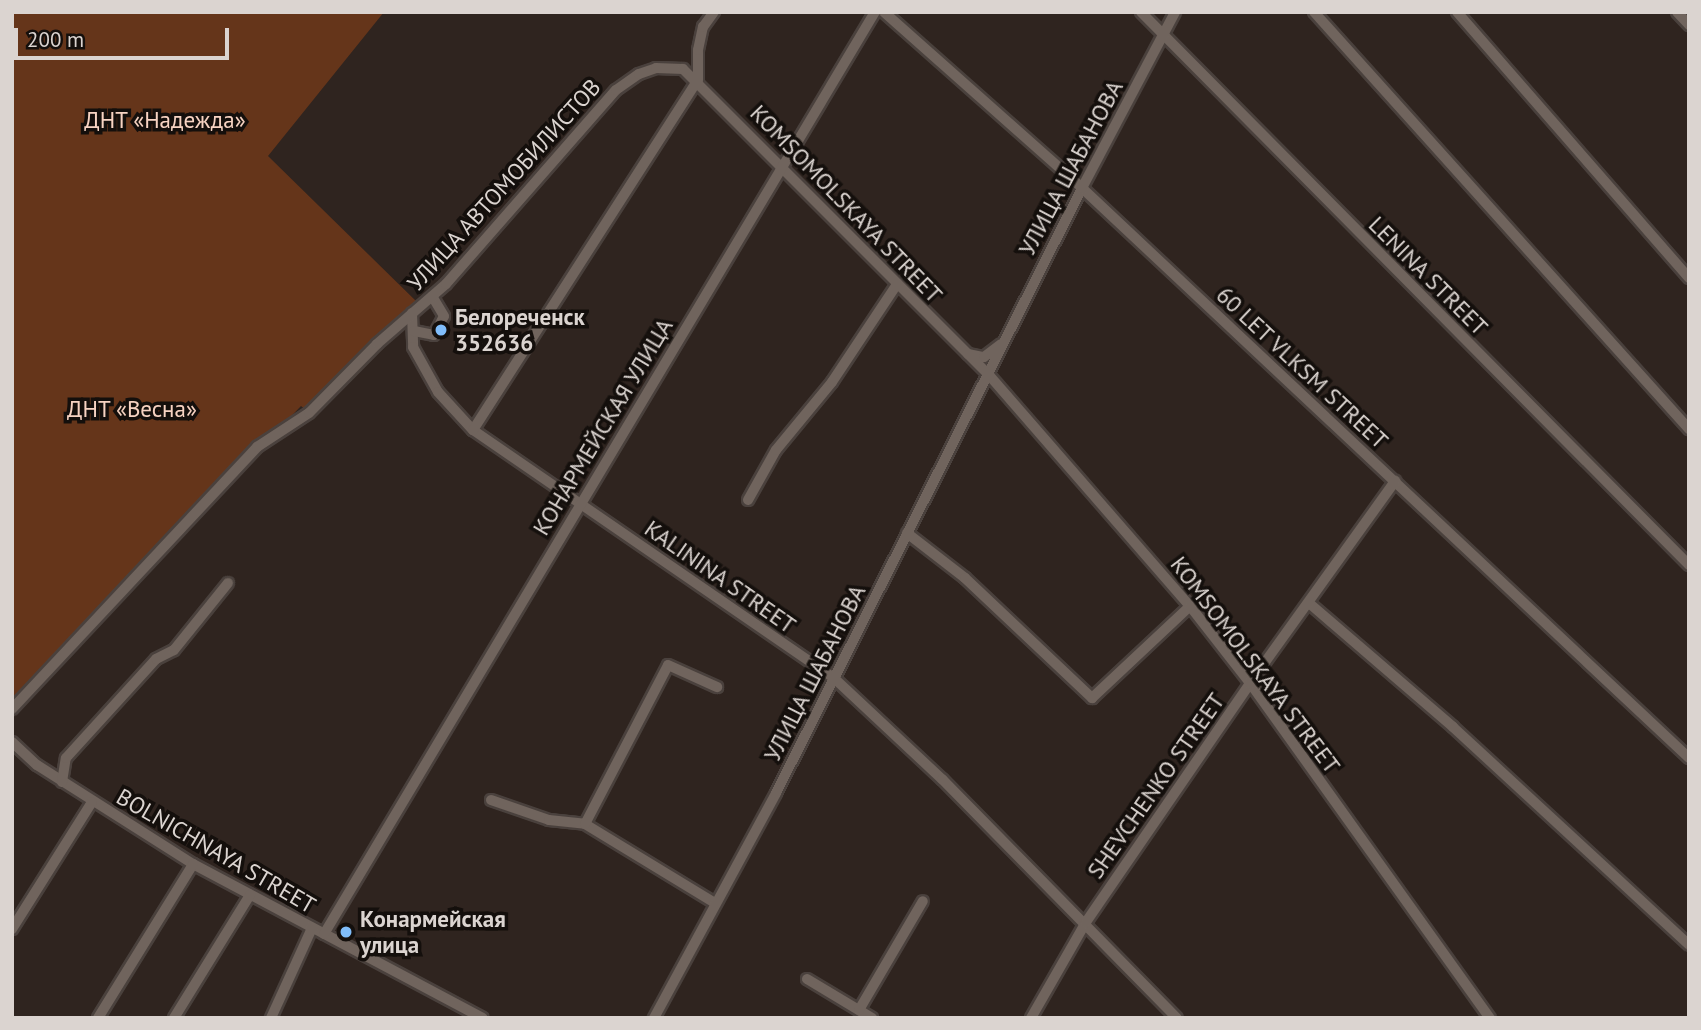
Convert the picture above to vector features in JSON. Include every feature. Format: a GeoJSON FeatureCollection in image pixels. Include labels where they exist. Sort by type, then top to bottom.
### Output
{"type":"FeatureCollection","features":[{"type":"Feature","properties":{"kind":"street"},"geometry":{"type":"LineString","coordinates":[[473,430],[698,80],[698,50],[703,27],[714,12]]}},
{"type":"Feature","properties":{"kind":"street","name":"КОНАРМЕЙСКАЯ УЛИЦА"},"geometry":{"type":"LineString","coordinates":[[324,934],[875,12]]}},
{"type":"Feature","properties":{"kind":"street","name":"60 LET VLKSM STREET"},"geometry":{"type":"LineString","coordinates":[[884,12],[1082,188],[1689,758]]}},
{"type":"Feature","properties":{"kind":"street","name":"LENINA STREET"},"geometry":{"type":"LineString","coordinates":[[1141,12],[1689,565]]}},
{"type":"Feature","properties":{"kind":"street","name":"УЛИЦА ШАБАНОВА"},"geometry":{"type":"LineString","coordinates":[[654,1018],[834,678],[1082,188],[1175,12]]}},
{"type":"Feature","properties":{"kind":"street"},"geometry":{"type":"LineString","coordinates":[[1314,12],[1689,429]]}},
{"type":"Feature","properties":{"kind":"street"},"geometry":{"type":"LineString","coordinates":[[1457,12],[1689,278]]}},
{"type":"Feature","properties":{"kind":"street"},"geometry":{"type":"LineString","coordinates":[[1677,12],[1689,25]]}},
{"type":"Feature","properties":{"kind":"street","name":"УЛИЦА АВТОМОБИЛИСТОВ"},"geometry":{"type":"LineString","coordinates":[[12,709],[257,447],[309,413],[377,344],[432,296],[616,90],[639,74],[656,68],[683,69],[698,80]]}},
{"type":"Feature","properties":{"kind":"street","name":"KOMSOMOLSKAYA STREET"},"geometry":{"type":"LineString","coordinates":[[698,80],[989,375],[1190,606],[1250,683],[1490,1018]]}},
{"type":"Feature","properties":{"kind":"street"},"geometry":{"type":"LineString","coordinates":[[748,500],[776,450],[832,382],[897,284]]}},
{"type":"Feature","properties":{"kind":"street"},"geometry":{"type":"LineString","coordinates":[[414,331],[434,335],[444,316],[432,296]]}},
{"type":"Feature","properties":{"kind":"street","name":"KALININA STREET"},"geometry":{"type":"LineString","coordinates":[[412,313],[413,347],[438,392],[473,430],[834,678],[942,779],[1086,922],[1177,1018]]}},
{"type":"Feature","properties":{"kind":"street","name":"УЛИЦА ШАБАНОВА"},"geometry":{"type":"LineString","coordinates":[[967,354],[984,356],[1003,343]]}},
{"type":"Feature","properties":{"kind":"street","name":"SHEVCHENKO STREET"},"geometry":{"type":"LineString","coordinates":[[1031,1018],[1086,922],[1250,683],[1395,481]]}},
{"type":"Feature","properties":{"kind":"street"},"geometry":{"type":"LineString","coordinates":[[907,533],[965,578],[1092,698],[1190,606]]}},
{"type":"Feature","properties":{"kind":"street"},"geometry":{"type":"LineString","coordinates":[[62,782],[66,758],[156,659],[174,650],[229,583]]}},
{"type":"Feature","properties":{"kind":"street"},"geometry":{"type":"LineString","coordinates":[[1309,603],[1453,727],[1689,945]]}},
{"type":"Feature","properties":{"kind":"street"},"geometry":{"type":"LineString","coordinates":[[585,824],[668,665],[717,687]]}},
{"type":"Feature","properties":{"kind":"street","name":"BOLNICHNAYA STREET"},"geometry":{"type":"LineString","coordinates":[[12,742],[37,765],[62,782],[193,864],[484,1018]]}},
{"type":"Feature","properties":{"kind":"street"},"geometry":{"type":"LineString","coordinates":[[491,800],[549,820],[585,824],[715,903]]}},
{"type":"Feature","properties":{"kind":"street"},"geometry":{"type":"LineString","coordinates":[[12,929],[92,802]]}},
{"type":"Feature","properties":{"kind":"street"},"geometry":{"type":"LineString","coordinates":[[98,1018],[193,864]]}},
{"type":"Feature","properties":{"kind":"street"},"geometry":{"type":"LineString","coordinates":[[174,1018],[250,895]]}},
{"type":"Feature","properties":{"kind":"street"},"geometry":{"type":"LineString","coordinates":[[859,1010],[923,901]]}},
{"type":"Feature","properties":{"kind":"street"},"geometry":{"type":"LineString","coordinates":[[271,1018],[312,928]]}},
{"type":"Feature","properties":{"kind":"street"},"geometry":{"type":"LineString","coordinates":[[807,979],[872,1018]]}},
{"type":"Feature","properties":{"kind":"green space"},"geometry":{"type":"Polygon","coordinates":[[[12,12],[384,12],[268,156],[418,303],[307,411],[301,406],[12,708],[12,12]]]}},
{"type":"Feature","properties":{"kind":"place","name":"Белореченск 352636"},"geometry":{"type":"Point","coordinates":[441,330]}},
{"type":"Feature","properties":{"kind":"place","name":"Конармейская улица"},"geometry":{"type":"Point","coordinates":[346,932]}},
{"type":"Feature","properties":{"kind":"park label","name":"ДНТ «Надежда»"},"geometry":{"type":"Point","coordinates":[165,120]}},
{"type":"Feature","properties":{"kind":"park label","name":"ДНТ «Весна»"},"geometry":{"type":"Point","coordinates":[132,409]}}]}
